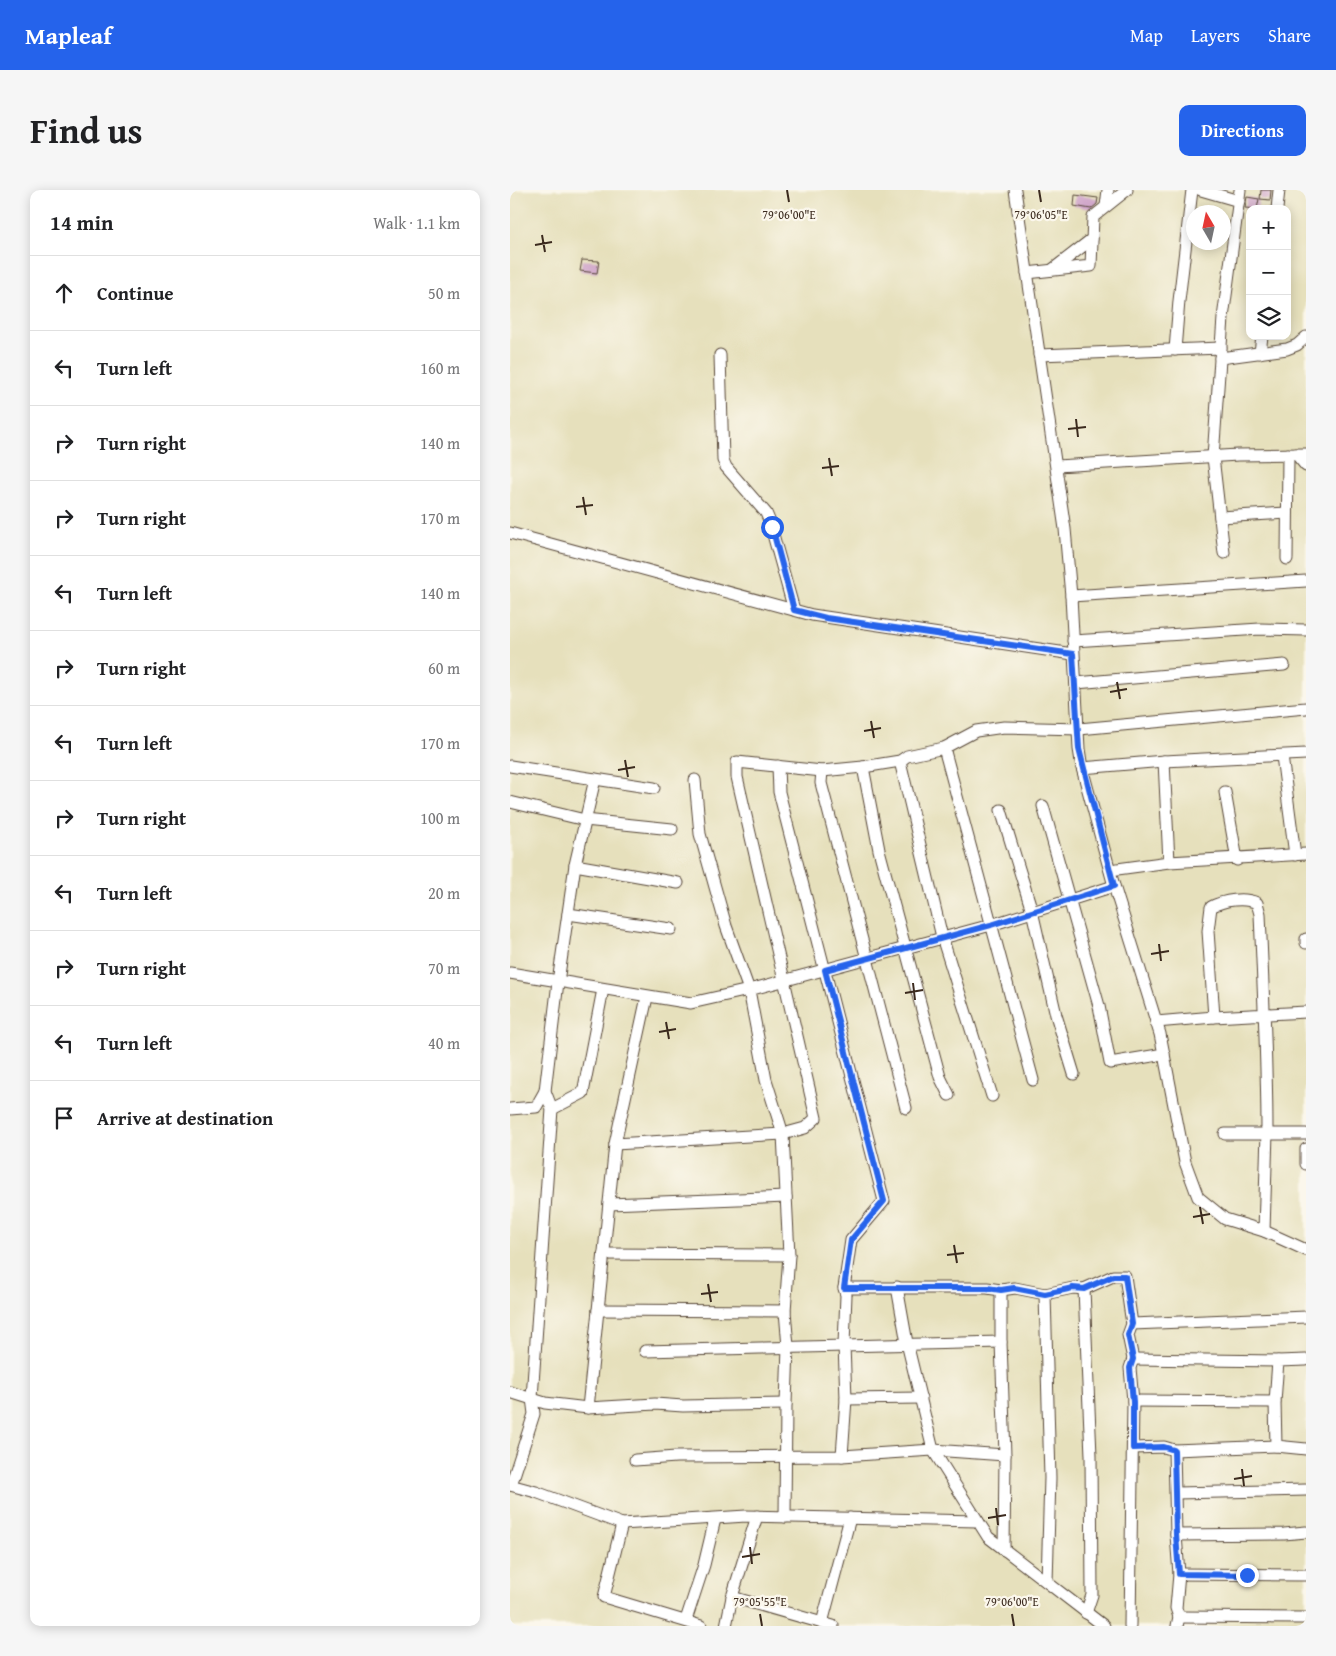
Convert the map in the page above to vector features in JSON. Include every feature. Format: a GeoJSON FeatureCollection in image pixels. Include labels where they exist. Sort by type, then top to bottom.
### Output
{"type":"FeatureCollection","features":[{"type":"Feature","properties":{"kind":"street"},"geometry":{"type":"LineString","coordinates":[[1015,190],[1057,466],[1071,596],[1079,749],[1082,768],[1114,886],[1156,1022],[1185,1162],[1198,1197],[1225,1220],[1264,1231],[1306,1250]]}},
{"type":"Feature","properties":{"kind":"street"},"geometry":{"type":"LineString","coordinates":[[1106,206],[1108,190]]}},
{"type":"Feature","properties":{"kind":"street"},"geometry":{"type":"LineString","coordinates":[[1027,273],[1090,266],[1093,217],[1127,190]]}},
{"type":"Feature","properties":{"kind":"street"},"geometry":{"type":"LineString","coordinates":[[1175,350],[1178,301],[1192,190]]}},
{"type":"Feature","properties":{"kind":"street"},"geometry":{"type":"LineString","coordinates":[[1201,190],[1240,195],[1223,318],[1214,456],[1224,553]]}},
{"type":"Feature","properties":{"kind":"street"},"geometry":{"type":"LineString","coordinates":[[1277,205],[1279,190]]}},
{"type":"Feature","properties":{"kind":"street"},"geometry":{"type":"LineString","coordinates":[[1052,270],[1092,240]]}},
{"type":"Feature","properties":{"kind":"street"},"geometry":{"type":"LineString","coordinates":[[1039,355],[1175,350],[1260,353],[1287,349],[1297,345],[1306,337]]}},
{"type":"Feature","properties":{"kind":"street"},"geometry":{"type":"LineString","coordinates":[[1260,353],[1262,340]]}},
{"type":"Feature","properties":{"kind":"street"},"geometry":{"type":"LineString","coordinates":[[720,355],[723,460],[726,467],[766,513],[794,610]]}},
{"type":"Feature","properties":{"kind":"street"},"geometry":{"type":"LineString","coordinates":[[1057,466],[1214,456],[1297,454]]}},
{"type":"Feature","properties":{"kind":"street"},"geometry":{"type":"LineString","coordinates":[[1297,454],[1306,466]]}},
{"type":"Feature","properties":{"kind":"street"},"geometry":{"type":"LineString","coordinates":[[1287,559],[1287,513],[1297,454]]}},
{"type":"Feature","properties":{"kind":"street"},"geometry":{"type":"LineString","coordinates":[[1220,517],[1287,513]]}},
{"type":"Feature","properties":{"kind":"street"},"geometry":{"type":"LineString","coordinates":[[510,533],[826,618],[1073,654]]}},
{"type":"Feature","properties":{"kind":"street"},"geometry":{"type":"LineString","coordinates":[[1071,596],[1306,581]]}},
{"type":"Feature","properties":{"kind":"street"},"geometry":{"type":"LineString","coordinates":[[1073,641],[1260,629],[1306,630]]}},
{"type":"Feature","properties":{"kind":"street"},"geometry":{"type":"LineString","coordinates":[[1076,683],[1284,665]]}},
{"type":"Feature","properties":{"kind":"street"},"geometry":{"type":"LineString","coordinates":[[614,1144],[783,1134],[805,1128],[816,1118],[737,777],[738,762],[822,771],[900,761],[907,756],[944,748],[976,731],[1004,727],[1079,729],[1306,708]]}},
{"type":"Feature","properties":{"kind":"street"},"geometry":{"type":"LineString","coordinates":[[944,748],[1033,1080]]}},
{"type":"Feature","properties":{"kind":"street"},"geometry":{"type":"LineString","coordinates":[[1082,768],[1164,761],[1306,754]]}},
{"type":"Feature","properties":{"kind":"street"},"geometry":{"type":"LineString","coordinates":[[1110,870],[1169,862],[1237,860],[1300,854],[1282,756]]}},
{"type":"Feature","properties":{"kind":"street"},"geometry":{"type":"LineString","coordinates":[[900,761],[942,937],[992,1096]]}},
{"type":"Feature","properties":{"kind":"street"},"geometry":{"type":"LineString","coordinates":[[1164,761],[1169,862]]}},
{"type":"Feature","properties":{"kind":"street"},"geometry":{"type":"LineString","coordinates":[[510,766],[654,788]]}},
{"type":"Feature","properties":{"kind":"street"},"geometry":{"type":"LineString","coordinates":[[778,766],[779,792],[884,1201],[851,1240],[844,1288],[846,1295],[844,1345],[846,1399],[842,1456]]}},
{"type":"Feature","properties":{"kind":"street"},"geometry":{"type":"LineString","coordinates":[[863,767],[879,850],[940,1077],[949,1095]]}},
{"type":"Feature","properties":{"kind":"street"},"geometry":{"type":"LineString","coordinates":[[822,771],[821,784],[906,1108]]}},
{"type":"Feature","properties":{"kind":"street"},"geometry":{"type":"LineString","coordinates":[[510,1109],[536,1107],[545,1091],[575,865],[595,779]]}},
{"type":"Feature","properties":{"kind":"street"},"geometry":{"type":"LineString","coordinates":[[695,780],[700,834],[726,926],[749,990],[766,1080],[783,1134],[789,1255],[786,1311],[788,1347],[785,1517]]}},
{"type":"Feature","properties":{"kind":"street"},"geometry":{"type":"LineString","coordinates":[[1225,792],[1237,860]]}},
{"type":"Feature","properties":{"kind":"street"},"geometry":{"type":"LineString","coordinates":[[510,802],[586,820],[672,829]]}},
{"type":"Feature","properties":{"kind":"street"},"geometry":{"type":"LineString","coordinates":[[1042,806],[1099,1006],[1110,1063],[1164,1054]]}},
{"type":"Feature","properties":{"kind":"street"},"geometry":{"type":"LineString","coordinates":[[1001,810],[1032,911],[1056,1015],[1074,1074]]}},
{"type":"Feature","properties":{"kind":"street"},"geometry":{"type":"LineString","coordinates":[[575,865],[678,883]]}},
{"type":"Feature","properties":{"kind":"street"},"geometry":{"type":"LineString","coordinates":[[510,973],[691,1003],[784,981],[991,925],[1114,886]]}},
{"type":"Feature","properties":{"kind":"street"},"geometry":{"type":"LineString","coordinates":[[1214,1017],[1208,931],[1209,913],[1211,907],[1218,904],[1248,899],[1257,903],[1260,914],[1267,1134],[1264,1231]]}},
{"type":"Feature","properties":{"kind":"street"},"geometry":{"type":"LineString","coordinates":[[568,914],[671,929]]}},
{"type":"Feature","properties":{"kind":"street"},"geometry":{"type":"LineString","coordinates":[[552,1109],[583,1093],[603,989]]}},
{"type":"Feature","properties":{"kind":"street"},"geometry":{"type":"LineString","coordinates":[[588,1408],[614,1144],[647,997]]}},
{"type":"Feature","properties":{"kind":"street"},"geometry":{"type":"LineString","coordinates":[[1156,1022],[1306,1012]]}},
{"type":"Feature","properties":{"kind":"street"},"geometry":{"type":"LineString","coordinates":[[545,1091],[552,1109],[532,1398],[534,1414],[510,1485],[536,1492],[622,1524],[757,1516],[978,1521]]}},
{"type":"Feature","properties":{"kind":"street"},"geometry":{"type":"LineString","coordinates":[[1225,1134],[1306,1134]]}},
{"type":"Feature","properties":{"kind":"street"},"geometry":{"type":"LineString","coordinates":[[1306,1149],[1306,1164]]}},
{"type":"Feature","properties":{"kind":"street"},"geometry":{"type":"LineString","coordinates":[[609,1204],[786,1197]]}},
{"type":"Feature","properties":{"kind":"street"},"geometry":{"type":"LineString","coordinates":[[604,1254],[789,1255]]}},
{"type":"Feature","properties":{"kind":"street"},"geometry":{"type":"LineString","coordinates":[[844,1288],[987,1288],[1001,1290],[1014,1288],[1045,1294],[1073,1288],[1084,1289],[1113,1276],[1125,1276],[1132,1324],[1128,1335],[1133,1359],[1130,1368],[1133,1402],[1130,1626]]}},
{"type":"Feature","properties":{"kind":"street"},"geometry":{"type":"LineString","coordinates":[[896,1287],[907,1343],[933,1450],[988,1537],[1104,1626]]}},
{"type":"Feature","properties":{"kind":"street"},"geometry":{"type":"LineString","coordinates":[[1084,1289],[1091,1466],[1092,1595],[1086,1613]]}},
{"type":"Feature","properties":{"kind":"street"},"geometry":{"type":"LineString","coordinates":[[1001,1290],[1005,1455],[1004,1550]]}},
{"type":"Feature","properties":{"kind":"street"},"geometry":{"type":"LineString","coordinates":[[1045,1294],[1050,1478],[1047,1582]]}},
{"type":"Feature","properties":{"kind":"street"},"geometry":{"type":"LineString","coordinates":[[598,1310],[786,1311]]}},
{"type":"Feature","properties":{"kind":"street"},"geometry":{"type":"LineString","coordinates":[[1132,1324],[1306,1317]]}},
{"type":"Feature","properties":{"kind":"street"},"geometry":{"type":"LineString","coordinates":[[645,1351],[1001,1342]]}},
{"type":"Feature","properties":{"kind":"street"},"geometry":{"type":"LineString","coordinates":[[1133,1359],[1306,1360]]}},
{"type":"Feature","properties":{"kind":"street"},"geometry":{"type":"LineString","coordinates":[[1276,1446],[1275,1402],[1278,1361]]}},
{"type":"Feature","properties":{"kind":"street"},"geometry":{"type":"LineString","coordinates":[[510,1392],[545,1403],[588,1408],[655,1404],[683,1406],[786,1404]]}},
{"type":"Feature","properties":{"kind":"street"},"geometry":{"type":"LineString","coordinates":[[846,1399],[920,1398]]}},
{"type":"Feature","properties":{"kind":"street"},"geometry":{"type":"LineString","coordinates":[[1133,1402],[1275,1402]]}},
{"type":"Feature","properties":{"kind":"street"},"geometry":{"type":"LineString","coordinates":[[1133,1448],[1164,1447],[1174,1450],[1276,1446],[1306,1449]]}},
{"type":"Feature","properties":{"kind":"street"},"geometry":{"type":"LineString","coordinates":[[635,1460],[676,1457],[842,1456],[933,1450],[1005,1455]]}},
{"type":"Feature","properties":{"kind":"street"},"geometry":{"type":"LineString","coordinates":[[1174,1450],[1179,1574],[1176,1608],[1178,1621],[1306,1618]]}},
{"type":"Feature","properties":{"kind":"street"},"geometry":{"type":"LineString","coordinates":[[1176,1493],[1306,1490]]}},
{"type":"Feature","properties":{"kind":"street"},"geometry":{"type":"LineString","coordinates":[[726,1626],[732,1597],[757,1516]]}},
{"type":"Feature","properties":{"kind":"street"},"geometry":{"type":"LineString","coordinates":[[732,1597],[827,1624],[850,1518]]}},
{"type":"Feature","properties":{"kind":"street"},"geometry":{"type":"LineString","coordinates":[[686,1620],[704,1565],[715,1519]]}},
{"type":"Feature","properties":{"kind":"street"},"geometry":{"type":"LineString","coordinates":[[622,1524],[604,1597],[701,1626]]}},
{"type":"Feature","properties":{"kind":"street"},"geometry":{"type":"LineString","coordinates":[[1176,1535],[1306,1532]]}},
{"type":"Feature","properties":{"kind":"street"},"geometry":{"type":"LineString","coordinates":[[1179,1574],[1306,1575]]}},
{"type":"Feature","properties":{"kind":"building"},"geometry":{"type":"Polygon","coordinates":[[[1261,190],[1271,190],[1270,200],[1260,199],[1261,190]]]}},
{"type":"Feature","properties":{"kind":"building"},"geometry":{"type":"Polygon","coordinates":[[[1075,195],[1098,198],[1097,204],[1091,209],[1074,206],[1075,195]]]}},
{"type":"Feature","properties":{"kind":"building"},"geometry":{"type":"Polygon","coordinates":[[[1247,197],[1259,199],[1258,205],[1246,205],[1245,208],[1247,197]]]}},
{"type":"Feature","properties":{"kind":"building"},"geometry":{"type":"Polygon","coordinates":[[[582,260],[599,261],[597,273],[580,271],[582,260]]]}},
{"type":"Feature","properties":{"kind":"route"},"geometry":{"type":"LineString","coordinates":[[772,527],[794,610],[826,618],[1073,654],[1082,768],[1114,886],[991,925],[825,970],[884,1201],[851,1240],[844,1288],[987,1288],[1001,1290],[1014,1288],[1045,1294],[1073,1288],[1084,1289],[1113,1276],[1125,1276],[1132,1324],[1128,1335],[1133,1359],[1130,1368],[1133,1402],[1133,1448],[1164,1447],[1174,1450],[1179,1574],[1247,1575]]}}]}
